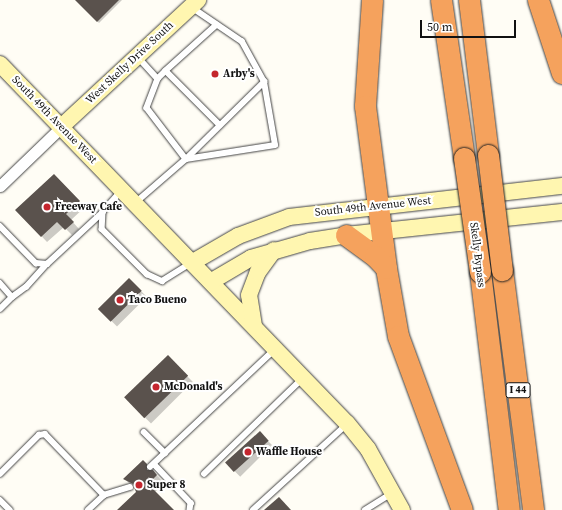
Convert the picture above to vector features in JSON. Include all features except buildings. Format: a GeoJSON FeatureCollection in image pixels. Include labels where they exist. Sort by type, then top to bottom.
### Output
{"type":"FeatureCollection","features":[{"type":"Feature","properties":{"kind":"highway"},"geometry":{"type":"LineString","coordinates":[[372,0],[365,106],[386,268],[398,336],[462,510]]}},
{"type":"Feature","properties":{"kind":"highway","name":"Skelly Bypass"},"geometry":{"type":"LineString","coordinates":[[441,0],[480,272],[509,510]]}},
{"type":"Feature","properties":{"kind":"highway","name":"I 44"},"geometry":{"type":"LineString","coordinates":[[469,0],[533,510]]}},
{"type":"Feature","properties":{"kind":"highway"},"geometry":{"type":"LineString","coordinates":[[474,42],[476,0]]}},
{"type":"Feature","properties":{"kind":"highway"},"geometry":{"type":"LineString","coordinates":[[538,0],[562,73]]}},
{"type":"Feature","properties":{"kind":"highway"},"geometry":{"type":"LineString","coordinates":[[346,235],[376,256],[386,268]]}},
{"type":"Feature","properties":{"kind":"street","name":"West Skelly Drive South"},"geometry":{"type":"LineString","coordinates":[[61,127],[195,4]]}},
{"type":"Feature","properties":{"kind":"street","name":"South 49th Avenue West"},"geometry":{"type":"LineString","coordinates":[[0,64],[348,423],[368,449],[402,510]]}},
{"type":"Feature","properties":{"kind":"street"},"geometry":{"type":"LineString","coordinates":[[0,186],[61,127]]}},
{"type":"Feature","properties":{"kind":"street","name":"South 49th Avenue West"},"geometry":{"type":"LineString","coordinates":[[193,262],[262,225],[289,217],[379,208],[562,186]]}},
{"type":"Feature","properties":{"kind":"street"},"geometry":{"type":"LineString","coordinates":[[212,281],[234,267],[274,250],[346,235],[382,233],[562,212]]}},
{"type":"Feature","properties":{"kind":"street"},"geometry":{"type":"LineString","coordinates":[[254,326],[250,295],[258,272],[274,250]]}},
{"type":"Feature","properties":{"kind":"lane"},"geometry":{"type":"LineString","coordinates":[[186,158],[275,145],[264,82],[242,42],[217,25],[195,4]]}},
{"type":"Feature","properties":{"kind":"lane"},"geometry":{"type":"LineString","coordinates":[[186,158],[147,108],[158,78],[217,25]]}},
{"type":"Feature","properties":{"kind":"lane"},"geometry":{"type":"LineString","coordinates":[[137,56],[158,78]]}},
{"type":"Feature","properties":{"kind":"lane"},"geometry":{"type":"LineString","coordinates":[[166,71],[220,125]]}},
{"type":"Feature","properties":{"kind":"lane"},"geometry":{"type":"LineString","coordinates":[[135,203],[186,158],[264,82]]}},
{"type":"Feature","properties":{"kind":"lane"},"geometry":{"type":"LineString","coordinates":[[0,309],[12,297],[26,287],[47,264],[103,212],[123,190]]}},
{"type":"Feature","properties":{"kind":"lane"},"geometry":{"type":"LineString","coordinates":[[103,212],[102,229],[147,274],[162,280],[193,262]]}},
{"type":"Feature","properties":{"kind":"lane"},"geometry":{"type":"LineString","coordinates":[[0,226],[36,263],[47,264]]}},
{"type":"Feature","properties":{"kind":"lane"},"geometry":{"type":"LineString","coordinates":[[0,284],[12,297]]}},
{"type":"Feature","properties":{"kind":"lane"},"geometry":{"type":"LineString","coordinates":[[190,510],[191,503],[152,466],[276,348]]}},
{"type":"Feature","properties":{"kind":"lane"},"geometry":{"type":"LineString","coordinates":[[204,474],[304,377]]}},
{"type":"Feature","properties":{"kind":"lane"},"geometry":{"type":"LineString","coordinates":[[252,510],[348,423]]}},
{"type":"Feature","properties":{"kind":"lane"},"geometry":{"type":"LineString","coordinates":[[144,432],[165,453]]}},
{"type":"Feature","properties":{"kind":"lane"},"geometry":{"type":"LineString","coordinates":[[0,474],[39,435],[45,434],[104,495]]}},
{"type":"Feature","properties":{"kind":"lane"},"geometry":{"type":"LineString","coordinates":[[88,510],[104,495],[130,487]]}},
{"type":"Feature","properties":{"kind":"lane"},"geometry":{"type":"LineString","coordinates":[[365,510],[393,492]]}},
{"type":"Feature","properties":{"kind":"lane"},"geometry":{"type":"LineString","coordinates":[[0,500],[10,510]]}},
{"type":"Feature","properties":{"kind":"place","name":"Arby's"},"geometry":{"type":"Point","coordinates":[215,74]}},
{"type":"Feature","properties":{"kind":"place","name":"Freeway Cafe"},"geometry":{"type":"Point","coordinates":[47,207]}},
{"type":"Feature","properties":{"kind":"place","name":"Taco Bueno"},"geometry":{"type":"Point","coordinates":[120,300]}},
{"type":"Feature","properties":{"kind":"place","name":"McDonald's"},"geometry":{"type":"Point","coordinates":[156,387]}},
{"type":"Feature","properties":{"kind":"place","name":"Waffle House"},"geometry":{"type":"Point","coordinates":[248,452]}},
{"type":"Feature","properties":{"kind":"place","name":"Super 8"},"geometry":{"type":"Point","coordinates":[139,485]}}]}
